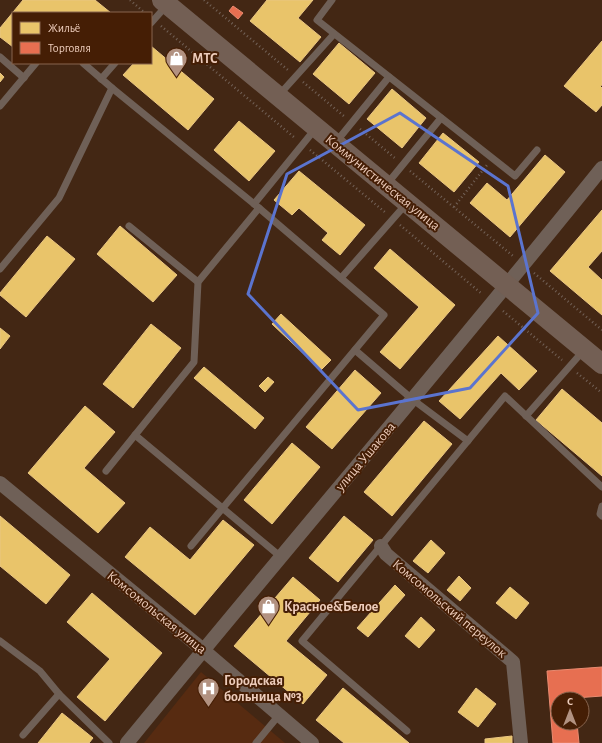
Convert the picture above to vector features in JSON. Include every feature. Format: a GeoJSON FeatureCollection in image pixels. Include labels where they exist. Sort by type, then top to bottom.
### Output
{"type":"FeatureCollection","features":[{"type":"Feature","properties":{"kind":"main road","name":"Коммунистическая улица"},"geometry":{"type":"LineString","coordinates":[[165,2],[602,364]]}},
{"type":"Feature","properties":{"kind":"street","name":"улица Ушакова"},"geometry":{"type":"LineString","coordinates":[[127,743],[601,172]]}},
{"type":"Feature","properties":{"kind":"street","name":"Комсомольская улица"},"geometry":{"type":"LineString","coordinates":[[0,483],[203,650],[312,743]]}},
{"type":"Feature","properties":{"kind":"street","name":"Комсомольский переулок"},"geometry":{"type":"LineString","coordinates":[[381,546],[386,554],[513,662],[521,743]]}},
{"type":"Feature","properties":{"kind":"lane"},"geometry":{"type":"LineString","coordinates":[[332,0],[317,20],[515,176],[537,150]]}},
{"type":"Feature","properties":{"kind":"lane"},"geometry":{"type":"LineString","coordinates":[[152,21],[165,2]]}},
{"type":"Feature","properties":{"kind":"lane"},"geometry":{"type":"LineString","coordinates":[[279,96],[334,34]]}},
{"type":"Feature","properties":{"kind":"lane"},"geometry":{"type":"LineString","coordinates":[[0,57],[24,78]]}},
{"type":"Feature","properties":{"kind":"lane"},"geometry":{"type":"LineString","coordinates":[[0,106],[35,64]]}},
{"type":"Feature","properties":{"kind":"lane"},"geometry":{"type":"LineString","coordinates":[[84,64],[256,206],[384,315],[191,546]]}},
{"type":"Feature","properties":{"kind":"lane"},"geometry":{"type":"LineString","coordinates":[[102,79],[114,64]]}},
{"type":"Feature","properties":{"kind":"lane"},"geometry":{"type":"LineString","coordinates":[[335,142],[389,77]]}},
{"type":"Feature","properties":{"kind":"lane"},"geometry":{"type":"LineString","coordinates":[[0,269],[59,198],[112,88]]}},
{"type":"Feature","properties":{"kind":"lane"},"geometry":{"type":"LineString","coordinates":[[386,185],[440,118]]}},
{"type":"Feature","properties":{"kind":"lane"},"geometry":{"type":"LineString","coordinates":[[106,471],[194,362],[198,282],[303,144],[317,128]]}},
{"type":"Feature","properties":{"kind":"lane"},"geometry":{"type":"LineString","coordinates":[[341,278],[408,202]]}},
{"type":"Feature","properties":{"kind":"lane"},"geometry":{"type":"LineString","coordinates":[[129,226],[198,282]]}},
{"type":"Feature","properties":{"kind":"lane"},"geometry":{"type":"LineString","coordinates":[[526,416],[584,349]]}},
{"type":"Feature","properties":{"kind":"lane"},"geometry":{"type":"LineString","coordinates":[[355,350],[412,399],[468,440]]}},
{"type":"Feature","properties":{"kind":"lane"},"geometry":{"type":"LineString","coordinates":[[407,730],[302,641],[504,396],[602,487]]}},
{"type":"Feature","properties":{"kind":"lane"},"geometry":{"type":"LineString","coordinates":[[135,435],[281,556]]}},
{"type":"Feature","properties":{"kind":"lane"},"geometry":{"type":"LineString","coordinates":[[602,506],[600,514],[602,516]]}},
{"type":"Feature","properties":{"kind":"lane"},"geometry":{"type":"LineString","coordinates":[[0,641],[40,671],[59,694],[109,743]]}},
{"type":"Feature","properties":{"kind":"lane"},"geometry":{"type":"LineString","coordinates":[[23,735],[59,694]]}},
{"type":"Feature","properties":{"kind":"lane"},"geometry":{"type":"LineString","coordinates":[[256,743],[279,715]]}},
{"type":"Feature","properties":{"kind":"path"},"geometry":{"type":"LineString","coordinates":[[130,0],[144,12]]}},
{"type":"Feature","properties":{"kind":"path"},"geometry":{"type":"LineString","coordinates":[[152,21],[303,144],[602,394]]}},
{"type":"Feature","properties":{"kind":"path"},"geometry":{"type":"LineString","coordinates":[[454,207],[492,158]]}},
{"type":"Feature","properties":{"kind":"highlighted area"},"geometry":{"type":"Polygon","coordinates":[[[400,113],[508,186],[538,313],[470,388],[358,410],[248,294],[287,174],[400,113]]]}},
{"type":"Feature","properties":{"kind":"shaded area","name":"Городская больница №3"},"geometry":{"type":"Polygon","coordinates":[[[201,672],[285,743],[144,743],[201,672]]]}},
{"type":"Feature","properties":{"kind":"building: Жильё"},"geometry":{"type":"Polygon","coordinates":[[[23,0],[95,0],[110,12],[13,12],[23,0]]]}},
{"type":"Feature","properties":{"kind":"building: Жильё"},"geometry":{"type":"Polygon","coordinates":[[[267,0],[313,0],[298,18],[321,37],[300,62],[250,21],[267,0]]]}},
{"type":"Feature","properties":{"kind":"building: Жильё"},"geometry":{"type":"Polygon","coordinates":[[[12,13],[12,46],[0,37],[0,28],[12,13]]]}},
{"type":"Feature","properties":{"kind":"building: Жильё"},"geometry":{"type":"Polygon","coordinates":[[[602,41],[602,85],[600,86],[602,88],[602,105],[596,112],[564,86],[602,41]]]}},
{"type":"Feature","properties":{"kind":"building: Жильё"},"geometry":{"type":"Polygon","coordinates":[[[339,43],[375,73],[349,104],[313,74],[339,43]]]}},
{"type":"Feature","properties":{"kind":"building: Жильё"},"geometry":{"type":"Polygon","coordinates":[[[152,47],[214,99],[188,130],[123,75],[133,64],[152,64],[152,47]]]}},
{"type":"Feature","properties":{"kind":"building: Жильё"},"geometry":{"type":"Polygon","coordinates":[[[0,73],[4,77],[0,82],[0,73]]]}},
{"type":"Feature","properties":{"kind":"building: Жильё"},"geometry":{"type":"Polygon","coordinates":[[[392,89],[426,118],[402,148],[367,119],[392,89]]]}},
{"type":"Feature","properties":{"kind":"building: Жильё"},"geometry":{"type":"Polygon","coordinates":[[[239,121],[275,151],[249,181],[214,150],[239,121]]]}},
{"type":"Feature","properties":{"kind":"building: Жильё"},"geometry":{"type":"Polygon","coordinates":[[[443,133],[479,162],[454,192],[419,163],[443,133]]]}},
{"type":"Feature","properties":{"kind":"building: Жильё"},"geometry":{"type":"Polygon","coordinates":[[[545,155],[565,172],[510,237],[470,203],[487,183],[507,200],[545,155]]]}},
{"type":"Feature","properties":{"kind":"building: Жильё"},"geometry":{"type":"Polygon","coordinates":[[[299,171],[365,225],[340,255],[322,240],[328,233],[299,208],[292,215],[274,200],[299,171]]]}},
{"type":"Feature","properties":{"kind":"building: Жильё"},"geometry":{"type":"Polygon","coordinates":[[[602,210],[602,251],[588,267],[602,280],[602,315],[550,271],[602,210]]]}},
{"type":"Feature","properties":{"kind":"building: Жильё"},"geometry":{"type":"Polygon","coordinates":[[[120,226],[177,275],[153,302],[97,254],[120,226]]]}},
{"type":"Feature","properties":{"kind":"building: Жильё"},"geometry":{"type":"Polygon","coordinates":[[[47,236],[75,259],[26,317],[0,295],[0,293],[47,236]]]}},
{"type":"Feature","properties":{"kind":"building: Жильё"},"geometry":{"type":"Polygon","coordinates":[[[390,249],[455,305],[400,369],[380,352],[419,307],[374,268],[390,249]]]}},
{"type":"Feature","properties":{"kind":"building: Жильё"},"geometry":{"type":"Polygon","coordinates":[[[281,314],[331,360],[321,370],[272,324],[281,314]]]}},
{"type":"Feature","properties":{"kind":"building: Жильё"},"geometry":{"type":"Polygon","coordinates":[[[151,324],[181,348],[133,408],[103,384],[151,324]]]}},
{"type":"Feature","properties":{"kind":"building: Жильё"},"geometry":{"type":"Polygon","coordinates":[[[0,328],[10,336],[0,349],[0,328]]]}},
{"type":"Feature","properties":{"kind":"building: Жильё"},"geometry":{"type":"Polygon","coordinates":[[[498,336],[537,371],[519,390],[501,373],[460,419],[439,401],[498,336]]]}},
{"type":"Feature","properties":{"kind":"building: Жильё"},"geometry":{"type":"Polygon","coordinates":[[[204,367],[264,418],[255,429],[194,378],[204,367]]]}},
{"type":"Feature","properties":{"kind":"building: Жильё"},"geometry":{"type":"Polygon","coordinates":[[[355,370],[381,393],[332,449],[306,427],[355,370]]]}},
{"type":"Feature","properties":{"kind":"building: Жильё"},"geometry":{"type":"Polygon","coordinates":[[[268,377],[274,382],[265,392],[259,386],[268,377]]]}},
{"type":"Feature","properties":{"kind":"building: Жильё"},"geometry":{"type":"Polygon","coordinates":[[[562,389],[602,423],[602,476],[536,420],[562,389]]]}},
{"type":"Feature","properties":{"kind":"building: Жильё"},"geometry":{"type":"Polygon","coordinates":[[[85,406],[115,432],[84,468],[125,503],[98,533],[28,473],[85,406]]]}},
{"type":"Feature","properties":{"kind":"building: Жильё"},"geometry":{"type":"Polygon","coordinates":[[[424,421],[452,444],[392,516],[364,492],[424,421]]]}},
{"type":"Feature","properties":{"kind":"building: Жильё"},"geometry":{"type":"Polygon","coordinates":[[[292,443],[320,467],[272,524],[244,500],[292,443]]]}},
{"type":"Feature","properties":{"kind":"building: Жильё"},"geometry":{"type":"Polygon","coordinates":[[[0,516],[70,575],[46,604],[0,566],[0,516]]]}},
{"type":"Feature","properties":{"kind":"building: Жильё"},"geometry":{"type":"Polygon","coordinates":[[[344,516],[373,540],[338,582],[309,558],[344,516]]]}},
{"type":"Feature","properties":{"kind":"building: Жильё"},"geometry":{"type":"Polygon","coordinates":[[[223,520],[254,545],[195,615],[125,557],[150,527],[190,560],[223,520]]]}},
{"type":"Feature","properties":{"kind":"building: Жильё"},"geometry":{"type":"Polygon","coordinates":[[[431,540],[445,553],[428,573],[413,561],[431,540]]]}},
{"type":"Feature","properties":{"kind":"building: Жильё"},"geometry":{"type":"Polygon","coordinates":[[[459,576],[471,588],[460,601],[447,590],[459,576]]]}},
{"type":"Feature","properties":{"kind":"building: Жильё"},"geometry":{"type":"Polygon","coordinates":[[[293,577],[320,600],[286,641],[327,675],[303,704],[234,646],[293,577]]]}},
{"type":"Feature","properties":{"kind":"building: Жильё"},"geometry":{"type":"Polygon","coordinates":[[[395,585],[405,595],[368,637],[357,628],[395,585]]]}},
{"type":"Feature","properties":{"kind":"building: Жильё"},"geometry":{"type":"Polygon","coordinates":[[[510,587],[529,603],[516,619],[496,603],[510,587]]]}},
{"type":"Feature","properties":{"kind":"building: Жильё"},"geometry":{"type":"Polygon","coordinates":[[[92,593],[162,653],[105,721],[77,697],[110,659],[67,622],[92,593]]]}},
{"type":"Feature","properties":{"kind":"building: Жильё"},"geometry":{"type":"Polygon","coordinates":[[[421,617],[435,630],[419,648],[405,636],[421,617]]]}},
{"type":"Feature","properties":{"kind":"building: Жильё"},"geometry":{"type":"Polygon","coordinates":[[[343,688],[409,743],[344,743],[316,720],[343,688]]]}},
{"type":"Feature","properties":{"kind":"building: Жильё"},"geometry":{"type":"Polygon","coordinates":[[[476,688],[496,704],[478,727],[458,712],[476,688]]]}},
{"type":"Feature","properties":{"kind":"building: Жильё"},"geometry":{"type":"Polygon","coordinates":[[[62,713],[93,738],[89,743],[38,743],[62,713]]]}},
{"type":"Feature","properties":{"kind":"building: Жильё"},"geometry":{"type":"Polygon","coordinates":[[[512,736],[512,743],[485,743],[485,739],[512,736]]]}},
{"type":"Feature","properties":{"kind":"building: Торговля"},"geometry":{"type":"Polygon","coordinates":[[[233,6],[243,13],[238,19],[229,11],[233,6]]]}},
{"type":"Feature","properties":{"kind":"building: Торговля"},"geometry":{"type":"Polygon","coordinates":[[[602,667],[602,696],[590,697],[590,691],[550,691],[550,707],[547,671],[602,667]]]}},
{"type":"Feature","properties":{"kind":"building: Торговля"},"geometry":{"type":"Polygon","coordinates":[[[552,731],[578,731],[579,743],[553,743],[552,731]]]}},
{"type":"Feature","properties":{"kind":"place","name":"МТС"},"geometry":{"type":"Point","coordinates":[176,78]}},
{"type":"Feature","properties":{"kind":"place","name":"Красное&Белое"},"geometry":{"type":"Point","coordinates":[269,626]}},
{"type":"Feature","properties":{"kind":"place","name":"Городская больница №3"},"geometry":{"type":"Point","coordinates":[208,708]}}]}
